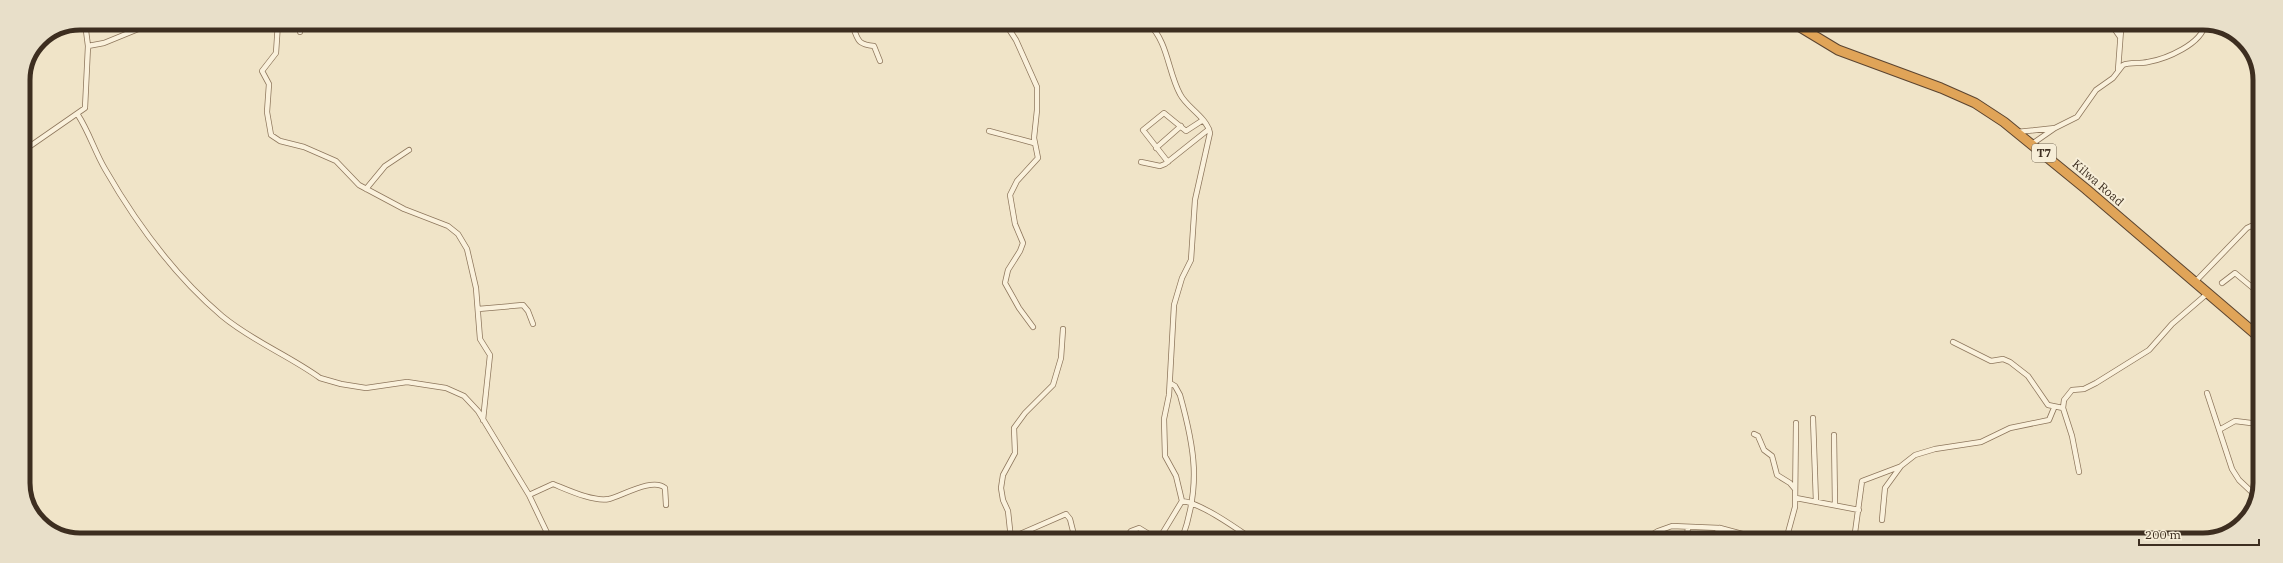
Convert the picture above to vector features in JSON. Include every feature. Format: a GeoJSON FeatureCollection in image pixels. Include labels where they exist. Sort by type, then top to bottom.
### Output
{"type":"FeatureCollection","features":[{"type":"Feature","properties":{"kind":"highway","name":"Kilwa Road"},"geometry":{"type":"LineString","coordinates":[[1805,30],[1838,50],[1941,88],[1975,104],[2017,132],[2252,330]]}},
{"type":"Feature","properties":{"kind":"street"},"geometry":{"type":"LineString","coordinates":[[30,146],[65,121],[78,115],[86,105],[85,74],[88,46],[86,30]]}},
{"type":"Feature","properties":{"kind":"street"},"geometry":{"type":"LineString","coordinates":[[88,46],[104,43],[136,30]]}},
{"type":"Feature","properties":{"kind":"street"},"geometry":{"type":"LineString","coordinates":[[278,30],[276,54],[262,71],[269,84],[267,112],[271,135],[280,141],[304,147],[336,161],[342,165],[354,181],[366,189],[404,209],[454,230],[463,242],[470,258],[476,288],[480,339],[490,355],[483,422]]}},
{"type":"Feature","properties":{"kind":"street"},"geometry":{"type":"LineString","coordinates":[[855,30],[860,43],[865,46],[874,46],[880,61]]}},
{"type":"Feature","properties":{"kind":"street"},"geometry":{"type":"LineString","coordinates":[[1009,30],[1016,40],[1037,87],[1034,143],[1037,160],[1019,179],[1010,195],[1015,224],[1023,243],[1020,251],[1008,270],[1005,283],[1019,308],[1033,327]]}},
{"type":"Feature","properties":{"kind":"street"},"geometry":{"type":"LineString","coordinates":[[1154,30],[1157,33],[1180,94],[1209,129],[1208,145],[1195,200],[1191,260],[1182,278],[1175,303],[1169,398],[1164,424],[1165,454],[1176,476],[1182,501],[1162,533]]}},
{"type":"Feature","properties":{"kind":"street"},"geometry":{"type":"LineString","coordinates":[[2115,30],[2120,37]]}},
{"type":"Feature","properties":{"kind":"street"},"geometry":{"type":"LineString","coordinates":[[2118,72],[2121,30]]}},
{"type":"Feature","properties":{"kind":"street"},"geometry":{"type":"LineString","coordinates":[[2032,144],[2055,128],[2077,117],[2096,90],[2113,78],[2124,64],[2147,62],[2172,54],[2196,40],[2203,30]]}},
{"type":"Feature","properties":{"kind":"street"},"geometry":{"type":"LineString","coordinates":[[1168,162],[1144,133],[1148,126],[1164,113],[1188,130],[1203,120]]}},
{"type":"Feature","properties":{"kind":"street"},"geometry":{"type":"LineString","coordinates":[[78,115],[86,128],[104,168],[162,253],[209,304],[240,330],[320,378],[330,382],[366,388],[407,382],[455,391],[471,402],[529,495],[547,533]]}},
{"type":"Feature","properties":{"kind":"street"},"geometry":{"type":"LineString","coordinates":[[1156,148],[1181,126]]}},
{"type":"Feature","properties":{"kind":"street"},"geometry":{"type":"LineString","coordinates":[[2017,132],[2055,128]]}},
{"type":"Feature","properties":{"kind":"street"},"geometry":{"type":"LineString","coordinates":[[1141,162],[1160,166],[1168,162],[1209,129]]}},
{"type":"Feature","properties":{"kind":"street"},"geometry":{"type":"LineString","coordinates":[[989,131],[1034,143]]}},
{"type":"Feature","properties":{"kind":"street"},"geometry":{"type":"LineString","coordinates":[[366,189],[385,166],[409,150]]}},
{"type":"Feature","properties":{"kind":"street"},"geometry":{"type":"LineString","coordinates":[[2195,282],[2247,228],[2253,225]]}},
{"type":"Feature","properties":{"kind":"street"},"geometry":{"type":"LineString","coordinates":[[2222,283],[2235,273],[2253,288]]}},
{"type":"Feature","properties":{"kind":"street"},"geometry":{"type":"LineString","coordinates":[[2079,472],[2072,436],[2063,408],[2064,400],[2070,391],[2084,388],[2096,383],[2149,350],[2172,324],[2208,293]]}},
{"type":"Feature","properties":{"kind":"street"},"geometry":{"type":"LineString","coordinates":[[478,309],[523,305],[528,311],[533,324]]}},
{"type":"Feature","properties":{"kind":"street"},"geometry":{"type":"LineString","coordinates":[[1010,533],[1008,511],[1003,500],[1001,488],[1003,475],[1015,453],[1014,428],[1025,413],[1053,385],[1060,358],[1063,329]]}},
{"type":"Feature","properties":{"kind":"street"},"geometry":{"type":"LineString","coordinates":[[1953,342],[1991,362],[2003,359],[2010,362],[2028,376],[2044,400],[2054,408],[2063,408]]}},
{"type":"Feature","properties":{"kind":"street"},"geometry":{"type":"LineString","coordinates":[[1170,383],[1176,388],[1180,395],[1192,448],[1195,476],[1193,504],[1184,533]]}},
{"type":"Feature","properties":{"kind":"street"},"geometry":{"type":"LineString","coordinates":[[2207,393],[2234,475],[2252,492]]}},
{"type":"Feature","properties":{"kind":"street"},"geometry":{"type":"LineString","coordinates":[[1882,520],[1885,488],[1901,466],[1915,455],[1981,442],[2002,431],[2035,422],[2049,420],[2054,408]]}},
{"type":"Feature","properties":{"kind":"street"},"geometry":{"type":"LineString","coordinates":[[1813,418],[1816,502]]}},
{"type":"Feature","properties":{"kind":"street"},"geometry":{"type":"LineString","coordinates":[[2219,430],[2235,421],[2253,423]]}},
{"type":"Feature","properties":{"kind":"street"},"geometry":{"type":"LineString","coordinates":[[1789,533],[1796,498],[1796,423]]}},
{"type":"Feature","properties":{"kind":"street"},"geometry":{"type":"LineString","coordinates":[[1754,434],[1758,436],[1763,448],[1772,456],[1777,475],[1790,483],[1796,491]]}},
{"type":"Feature","properties":{"kind":"street"},"geometry":{"type":"LineString","coordinates":[[1834,435],[1835,505]]}},
{"type":"Feature","properties":{"kind":"street"},"geometry":{"type":"LineString","coordinates":[[1855,533],[1862,482],[1901,466]]}},
{"type":"Feature","properties":{"kind":"street"},"geometry":{"type":"LineString","coordinates":[[529,495],[554,484],[569,492],[610,499],[631,490],[660,485],[665,488],[666,505]]}},
{"type":"Feature","properties":{"kind":"street"},"geometry":{"type":"LineString","coordinates":[[1796,498],[1859,510]]}},
{"type":"Feature","properties":{"kind":"street"},"geometry":{"type":"LineString","coordinates":[[1182,501],[1193,504],[1241,533]]}},
{"type":"Feature","properties":{"kind":"street"},"geometry":{"type":"LineString","coordinates":[[1022,533],[1066,514],[1070,519],[1074,533]]}},
{"type":"Feature","properties":{"kind":"street"},"geometry":{"type":"LineString","coordinates":[[1655,533],[1666,527],[1720,528],[1735,533]]}},
{"type":"Feature","properties":{"kind":"street"},"geometry":{"type":"LineString","coordinates":[[1130,533],[1138,528],[1147,533]]}},
{"type":"Feature","properties":{"kind":"street"},"geometry":{"type":"LineString","coordinates":[[1687,533],[1688,528]]}},
{"type":"Feature","properties":{"kind":"street"},"geometry":{"type":"LineString","coordinates":[[1716,533],[1720,528]]}}]}
